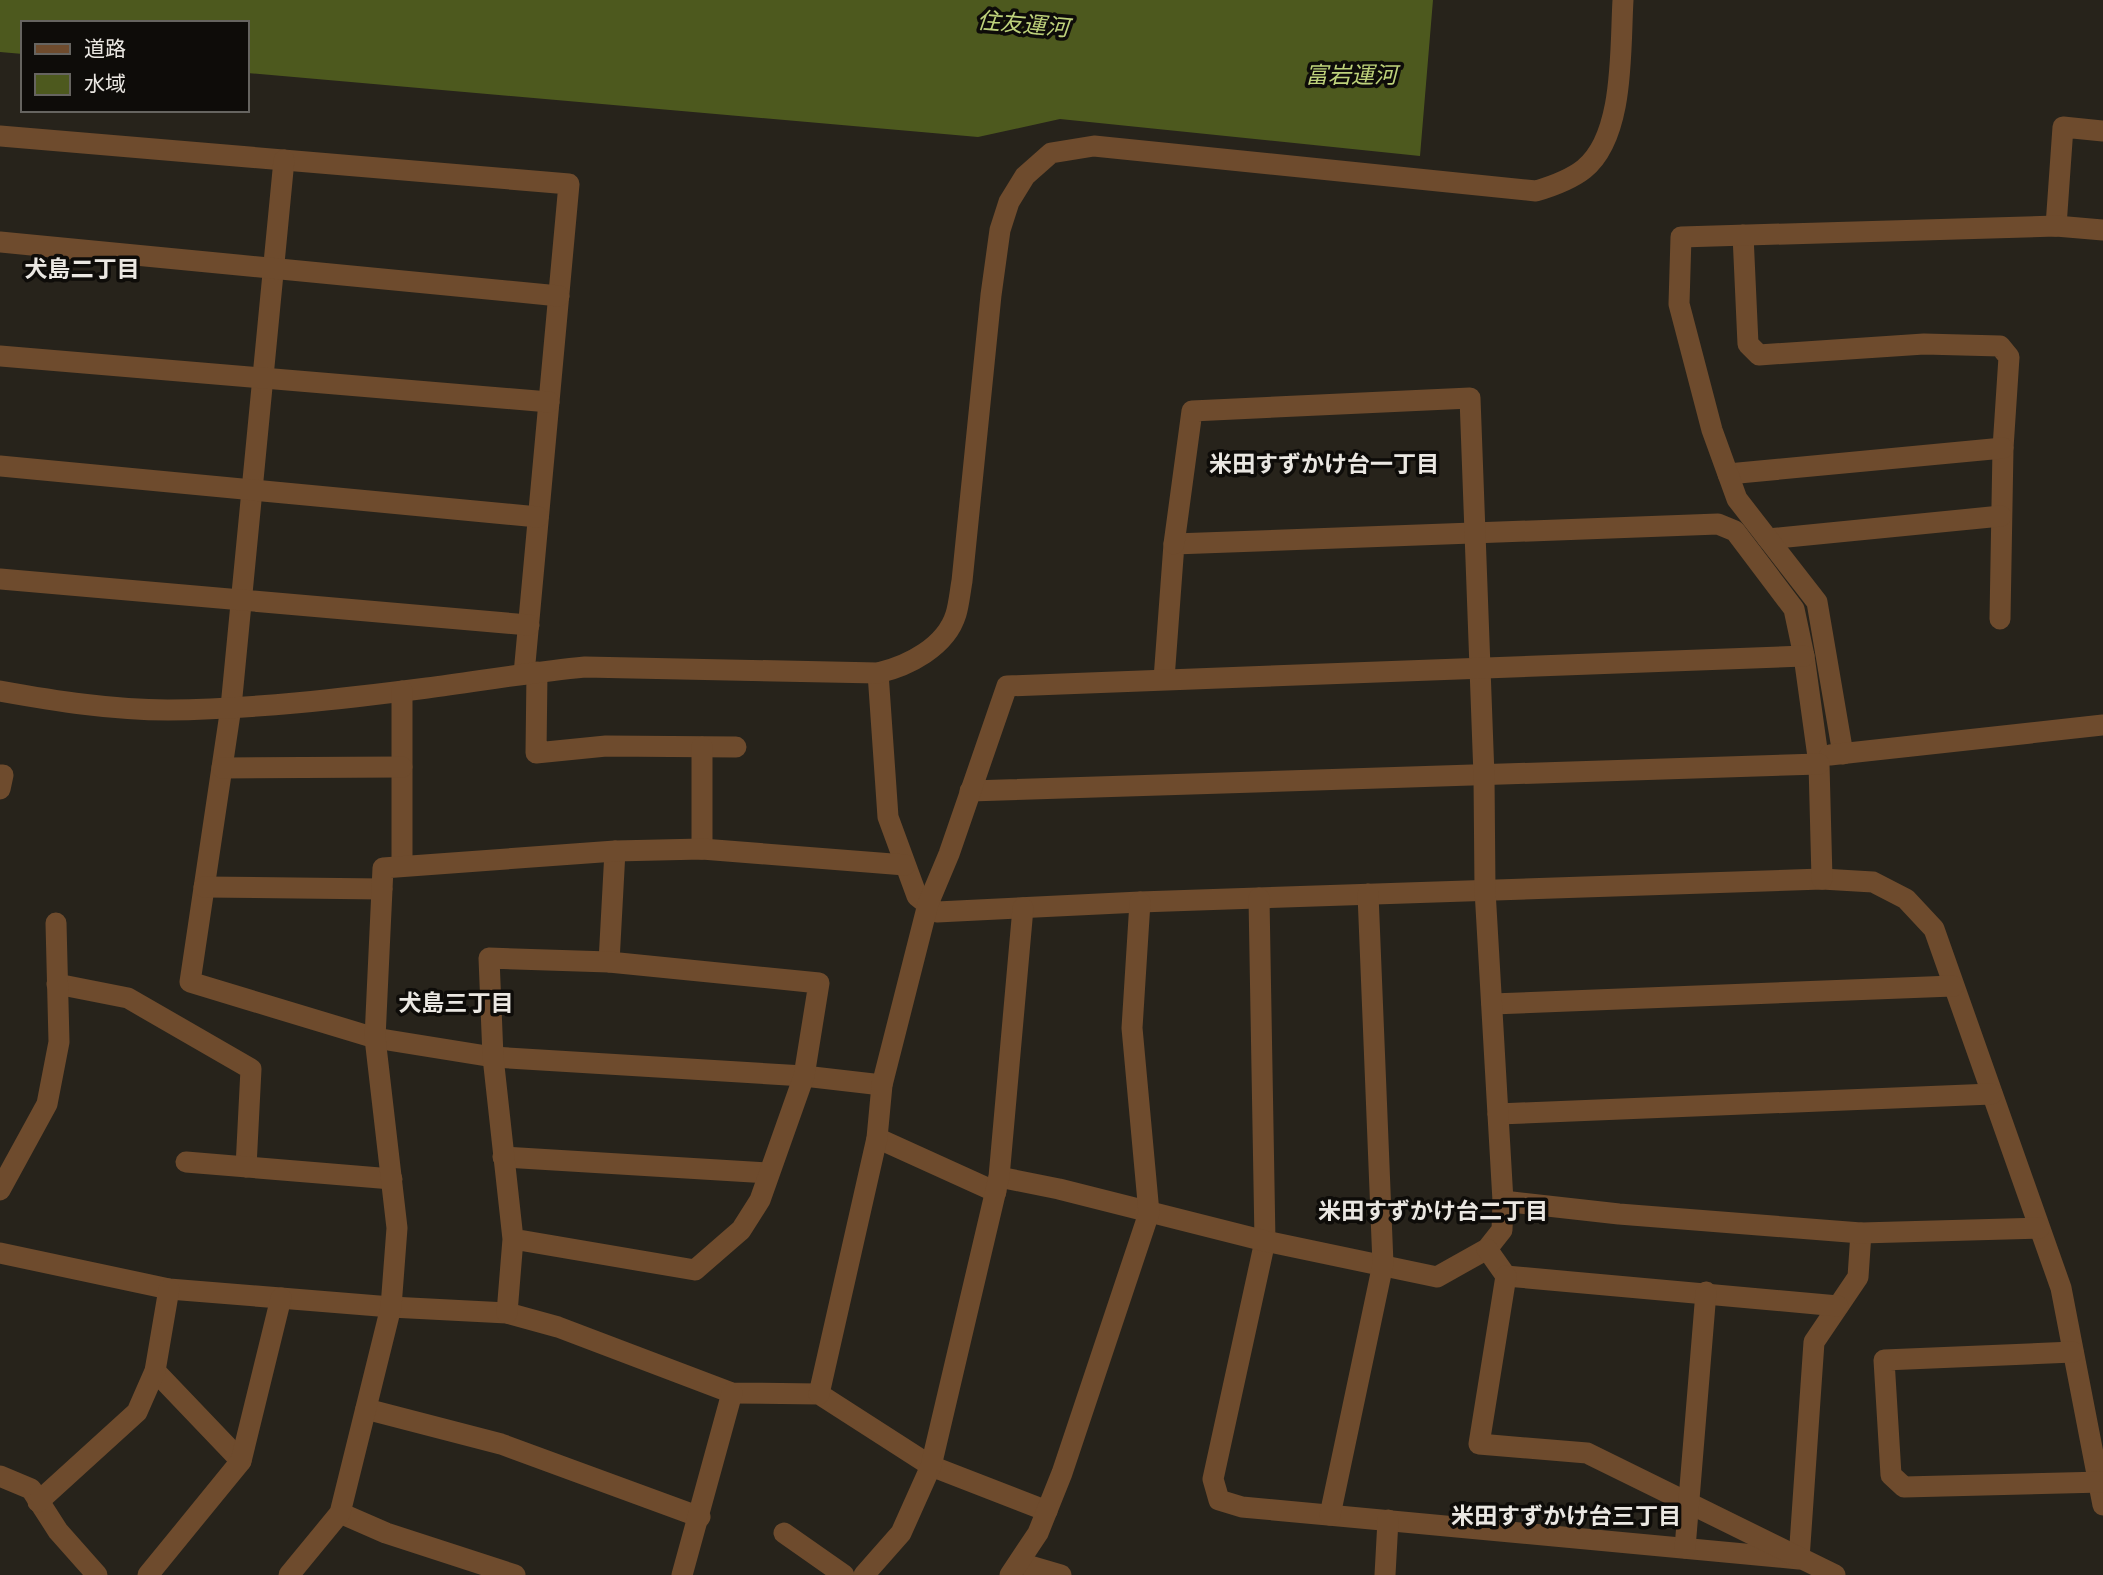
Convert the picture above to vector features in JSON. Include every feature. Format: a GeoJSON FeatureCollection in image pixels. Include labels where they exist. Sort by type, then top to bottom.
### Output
{"type":"FeatureCollection","features":[{"type":"Feature","properties":{"kind":"street"},"geometry":{"type":"LineString","coordinates":[[0,691],[82,705],[166,710],[231,707],[402,691],[584,667],[878,673],[898,668],[936,645],[956,617],[1000,230],[1009,202],[1025,176],[1051,153],[1094,146],[1536,191],[1561,183],[1586,168],[1606,141],[1615,103],[1623,0]]}},
{"type":"Feature","properties":{"kind":"street"},"geometry":{"type":"LineString","coordinates":[[2056,226],[2063,127],[2103,131]]}},
{"type":"Feature","properties":{"kind":"street"},"geometry":{"type":"LineString","coordinates":[[0,136],[569,184],[529,625],[536,753],[606,746],[736,747]]}},
{"type":"Feature","properties":{"kind":"street"},"geometry":{"type":"LineString","coordinates":[[284,160],[231,707],[190,982],[375,1038],[493,1057],[804,1076],[882,1085]]}},
{"type":"Feature","properties":{"kind":"street"},"geometry":{"type":"LineString","coordinates":[[1843,754],[1817,602],[1737,499],[1712,430],[1679,304],[1681,237],[2056,226],[2103,230]]}},
{"type":"Feature","properties":{"kind":"street"},"geometry":{"type":"LineString","coordinates":[[1743,235],[1748,344],[1759,355],[1924,344],[2000,346],[2009,358],[2003,448],[2000,619]]}},
{"type":"Feature","properties":{"kind":"street"},"geometry":{"type":"LineString","coordinates":[[0,242],[559,296]]}},
{"type":"Feature","properties":{"kind":"street"},"geometry":{"type":"LineString","coordinates":[[0,356],[549,402]]}},
{"type":"Feature","properties":{"kind":"street"},"geometry":{"type":"LineString","coordinates":[[877,1138],[997,1185],[1059,1189],[1265,1241],[1437,1277],[1487,1249],[1502,1230],[1503,1202],[1485,890],[1484,776],[1469,398],[1192,411],[1174,544],[1164,679]]}},
{"type":"Feature","properties":{"kind":"street"},"geometry":{"type":"LineString","coordinates":[[1728,474],[2003,448]]}},
{"type":"Feature","properties":{"kind":"street"},"geometry":{"type":"LineString","coordinates":[[0,466],[538,517]]}},
{"type":"Feature","properties":{"kind":"street"},"geometry":{"type":"LineString","coordinates":[[1768,539],[2001,516]]}},
{"type":"Feature","properties":{"kind":"street"},"geometry":{"type":"LineString","coordinates":[[1174,544],[1718,524],[1735,531],[1794,609],[1804,656],[1818,761],[1822,880]]}},
{"type":"Feature","properties":{"kind":"street"},"geometry":{"type":"LineString","coordinates":[[0,579],[529,625]]}},
{"type":"Feature","properties":{"kind":"street"},"geometry":{"type":"LineString","coordinates":[[819,1394],[877,1138],[882,1085],[928,904],[949,854],[1007,686],[1804,656]]}},
{"type":"Feature","properties":{"kind":"street"},"geometry":{"type":"LineString","coordinates":[[878,673],[888,817],[917,896],[937,912],[1140,902],[1822,880],[1873,881],[1906,899],[1934,929],[2061,1288],[2101,1482],[2103,1505]]}},
{"type":"Feature","properties":{"kind":"street"},"geometry":{"type":"LineString","coordinates":[[402,691],[402,865]]}},
{"type":"Feature","properties":{"kind":"street"},"geometry":{"type":"LineString","coordinates":[[970,791],[1484,776],[1818,761],[1843,754],[2103,724]]}},
{"type":"Feature","properties":{"kind":"street"},"geometry":{"type":"LineString","coordinates":[[702,747],[702,849]]}},
{"type":"Feature","properties":{"kind":"street"},"geometry":{"type":"LineString","coordinates":[[222,768],[402,767]]}},
{"type":"Feature","properties":{"kind":"street"},"geometry":{"type":"LineString","coordinates":[[0,775],[3,775],[0,789]]}},
{"type":"Feature","properties":{"kind":"street"},"geometry":{"type":"LineString","coordinates":[[289,1575],[340,1513],[391,1307],[397,1228],[375,1038],[383,868],[615,851],[702,849],[905,865]]}},
{"type":"Feature","properties":{"kind":"street"},"geometry":{"type":"LineString","coordinates":[[610,962],[615,851]]}},
{"type":"Feature","properties":{"kind":"street"},"geometry":{"type":"LineString","coordinates":[[204,887],[382,889]]}},
{"type":"Feature","properties":{"kind":"street"},"geometry":{"type":"LineString","coordinates":[[1330,1515],[1383,1264],[1367,894]]}},
{"type":"Feature","properties":{"kind":"street"},"geometry":{"type":"LineString","coordinates":[[1259,898],[1265,1241],[1213,1479],[1219,1500],[1242,1507],[1808,1560],[1835,1575]]}},
{"type":"Feature","properties":{"kind":"street"},"geometry":{"type":"LineString","coordinates":[[1061,1575],[1015,1569],[1038,1533],[1062,1473],[1149,1213],[1132,1028],[1140,902]]}},
{"type":"Feature","properties":{"kind":"street"},"geometry":{"type":"LineString","coordinates":[[864,1575],[901,1533],[931,1466],[997,1185],[1023,908]]}},
{"type":"Feature","properties":{"kind":"street"},"geometry":{"type":"LineString","coordinates":[[0,1190],[47,1104],[59,1042],[56,923]]}},
{"type":"Feature","properties":{"kind":"street"},"geometry":{"type":"LineString","coordinates":[[507,1312],[513,1239],[493,1057],[489,958],[610,962],[819,984],[804,1076],[760,1200],[741,1230],[695,1270],[513,1239]]}},
{"type":"Feature","properties":{"kind":"street"},"geometry":{"type":"LineString","coordinates":[[57,984],[128,998],[250,1069],[246,1167]]}},
{"type":"Feature","properties":{"kind":"street"},"geometry":{"type":"LineString","coordinates":[[1492,1003],[1953,986]]}},
{"type":"Feature","properties":{"kind":"street"},"geometry":{"type":"LineString","coordinates":[[1498,1114],[1992,1094]]}},
{"type":"Feature","properties":{"kind":"street"},"geometry":{"type":"LineString","coordinates":[[503,1157],[769,1172]]}},
{"type":"Feature","properties":{"kind":"street"},"geometry":{"type":"LineString","coordinates":[[186,1162],[392,1179]]}},
{"type":"Feature","properties":{"kind":"street"},"geometry":{"type":"LineString","coordinates":[[1503,1202],[1861,1233],[2039,1228]]}},
{"type":"Feature","properties":{"kind":"street"},"geometry":{"type":"LineString","coordinates":[[1799,1559],[1814,1342],[1858,1278],[1861,1233]]}},
{"type":"Feature","properties":{"kind":"street"},"geometry":{"type":"LineString","coordinates":[[1487,1249],[1506,1276],[1479,1444],[1587,1453],[1799,1559]]}},
{"type":"Feature","properties":{"kind":"street"},"geometry":{"type":"LineString","coordinates":[[0,1253],[169,1289],[391,1307],[507,1312],[558,1327],[732,1393],[819,1394],[931,1466],[1047,1511]]}},
{"type":"Feature","properties":{"kind":"street"},"geometry":{"type":"LineString","coordinates":[[1506,1276],[1838,1306]]}},
{"type":"Feature","properties":{"kind":"street"},"geometry":{"type":"LineString","coordinates":[[38,1502],[137,1412],[155,1371],[169,1289]]}},
{"type":"Feature","properties":{"kind":"street"},"geometry":{"type":"LineString","coordinates":[[1685,1548],[1706,1293]]}},
{"type":"Feature","properties":{"kind":"street"},"geometry":{"type":"LineString","coordinates":[[148,1575],[241,1461],[281,1298]]}},
{"type":"Feature","properties":{"kind":"street"},"geometry":{"type":"LineString","coordinates":[[2073,1352],[1884,1360],[1891,1475],[1904,1487],[2101,1482]]}},
{"type":"Feature","properties":{"kind":"street"},"geometry":{"type":"LineString","coordinates":[[155,1371],[241,1461]]}},
{"type":"Feature","properties":{"kind":"street"},"geometry":{"type":"LineString","coordinates":[[682,1575],[732,1393]]}},
{"type":"Feature","properties":{"kind":"street"},"geometry":{"type":"LineString","coordinates":[[366,1409],[501,1444],[700,1517]]}},
{"type":"Feature","properties":{"kind":"street"},"geometry":{"type":"LineString","coordinates":[[0,1476],[31,1489],[58,1531],[97,1575]]}},
{"type":"Feature","properties":{"kind":"street"},"geometry":{"type":"LineString","coordinates":[[340,1513],[386,1533],[515,1575]]}},
{"type":"Feature","properties":{"kind":"street"},"geometry":{"type":"LineString","coordinates":[[1385,1575],[1388,1520]]}},
{"type":"Feature","properties":{"kind":"street"},"geometry":{"type":"LineString","coordinates":[[784,1533],[844,1575]]}},
{"type":"Feature","properties":{"kind":"water","name":"富岩運河"},"geometry":{"type":"Polygon","coordinates":[[[0,0],[1433,0],[1420,156],[1060,119],[978,137],[248,73],[248,21],[21,21],[21,54],[0,52],[0,0]]]}},
{"type":"Feature","properties":{"kind":"district","name":"犬島二丁目"},"geometry":{"type":"Point","coordinates":[82,269]}},
{"type":"Feature","properties":{"kind":"district","name":"米田すずかけ台一丁目"},"geometry":{"type":"Point","coordinates":[1324,464]}},
{"type":"Feature","properties":{"kind":"district","name":"犬島三丁目"},"geometry":{"type":"Point","coordinates":[456,1003]}},
{"type":"Feature","properties":{"kind":"district","name":"米田すずかけ台二丁目"},"geometry":{"type":"Point","coordinates":[1433,1211]}},
{"type":"Feature","properties":{"kind":"district","name":"米田すずかけ台三丁目"},"geometry":{"type":"Point","coordinates":[1566,1516]}},
{"type":"Feature","properties":{"kind":"water label","name":"住友運河"},"geometry":{"type":"Point","coordinates":[1023,24]}}]}
